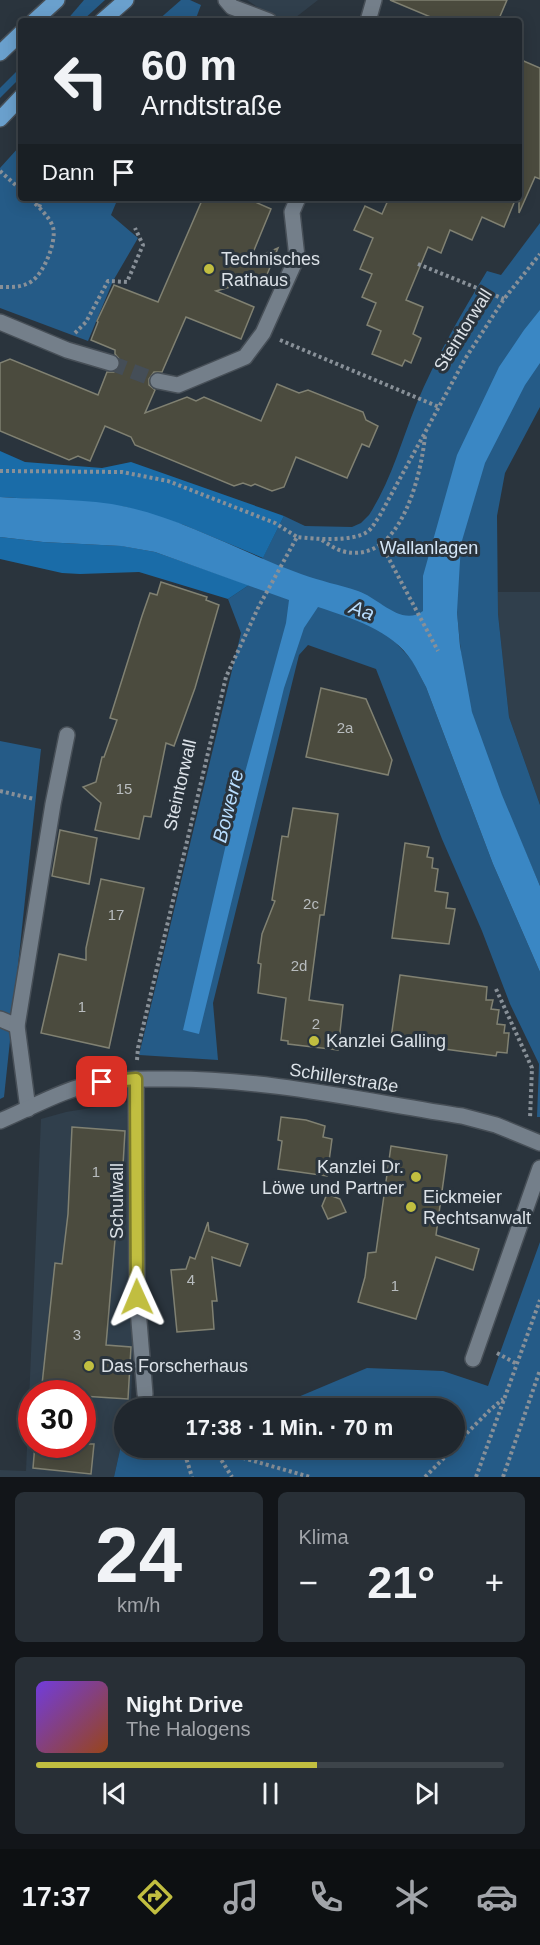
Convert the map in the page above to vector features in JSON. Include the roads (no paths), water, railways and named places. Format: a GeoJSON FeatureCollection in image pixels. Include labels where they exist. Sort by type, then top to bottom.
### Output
{"type":"FeatureCollection","features":[{"type":"Feature","properties":{"kind":"main road"},"geometry":{"type":"LineString","coordinates":[[37,18],[57,0]]}},
{"type":"Feature","properties":{"kind":"main road"},"geometry":{"type":"LineString","coordinates":[[105,18],[126,0]]}},
{"type":"Feature","properties":{"kind":"main road"},"geometry":{"type":"LineString","coordinates":[[0,53],[18,36]]}},
{"type":"Feature","properties":{"kind":"main road"},"geometry":{"type":"LineString","coordinates":[[0,119],[18,100]]}},
{"type":"Feature","properties":{"kind":"street"},"geometry":{"type":"LineString","coordinates":[[226,0],[232,7],[261,18]]}},
{"type":"Feature","properties":{"kind":"street"},"geometry":{"type":"LineString","coordinates":[[369,18],[374,0]]}},
{"type":"Feature","properties":{"kind":"street"},"geometry":{"type":"LineString","coordinates":[[158,381],[178,385],[245,357],[263,333],[297,257],[292,212],[297,201]]}},
{"type":"Feature","properties":{"kind":"street"},"geometry":{"type":"LineString","coordinates":[[0,322],[67,350],[111,363]]}},
{"type":"Feature","properties":{"kind":"street"},"geometry":{"type":"LineString","coordinates":[[28,1109],[17,1026],[53,804],[67,735]]}},
{"type":"Feature","properties":{"kind":"street"},"geometry":{"type":"LineString","coordinates":[[0,1019],[17,1026]]}},
{"type":"Feature","properties":{"kind":"street","name":"Schillerstraße"},"geometry":{"type":"LineString","coordinates":[[0,1121],[70,1089],[102,1082],[136,1079],[196,1078],[249,1082],[462,1116],[496,1125],[534,1141]]}},
{"type":"Feature","properties":{"kind":"street","name":"Schulwall"},"geometry":{"type":"LineString","coordinates":[[136,1079],[137,1286],[145,1394]]}},
{"type":"Feature","properties":{"kind":"street"},"geometry":{"type":"LineString","coordinates":[[473,1359],[540,1168]]}},
{"type":"Feature","properties":{"kind":"water","name":"Aa"},"geometry":{"type":"Polygon","coordinates":[[[540,310],[540,363],[525,385],[485,463],[461,544],[457,612],[460,646],[472,712],[502,795],[540,886],[540,972],[493,864],[426,687],[412,661],[394,641],[370,626],[318,607],[304,628],[284,688],[199,1034],[183,1030],[230,827],[286,623],[289,600],[155,552],[121,546],[0,537],[0,497],[96,502],[150,513],[194,529],[279,566],[358,591],[398,614],[415,615],[423,611],[423,576],[457,455],[499,367],[540,310]]]}},
{"type":"Feature","properties":{"kind":"tunnel"},"geometry":{"type":"LineString","coordinates":[[111,363],[158,381]]}},
{"type":"Feature","properties":{"kind":"place","name":"Technisches Rathaus"},"geometry":{"type":"Point","coordinates":[209,269]}},
{"type":"Feature","properties":{"kind":"place","name":"Kanzlei Galling"},"geometry":{"type":"Point","coordinates":[314,1041]}},
{"type":"Feature","properties":{"kind":"place","name":"Kanzlei Dr. Löwe und Partner"},"geometry":{"type":"Point","coordinates":[416,1177]}},
{"type":"Feature","properties":{"kind":"place","name":"Eickmeier Rechtsanwalt"},"geometry":{"type":"Point","coordinates":[411,1207]}},
{"type":"Feature","properties":{"kind":"place","name":"Das Forscherhaus"},"geometry":{"type":"Point","coordinates":[89,1366]}},
{"type":"Feature","properties":{"kind":"park label","name":"Wallanlagen"},"geometry":{"type":"Point","coordinates":[429,548]}},
{"type":"Feature","properties":{"kind":"water label","name":"Bowerre"},"geometry":{"type":"Point","coordinates":[228,806]}}]}
